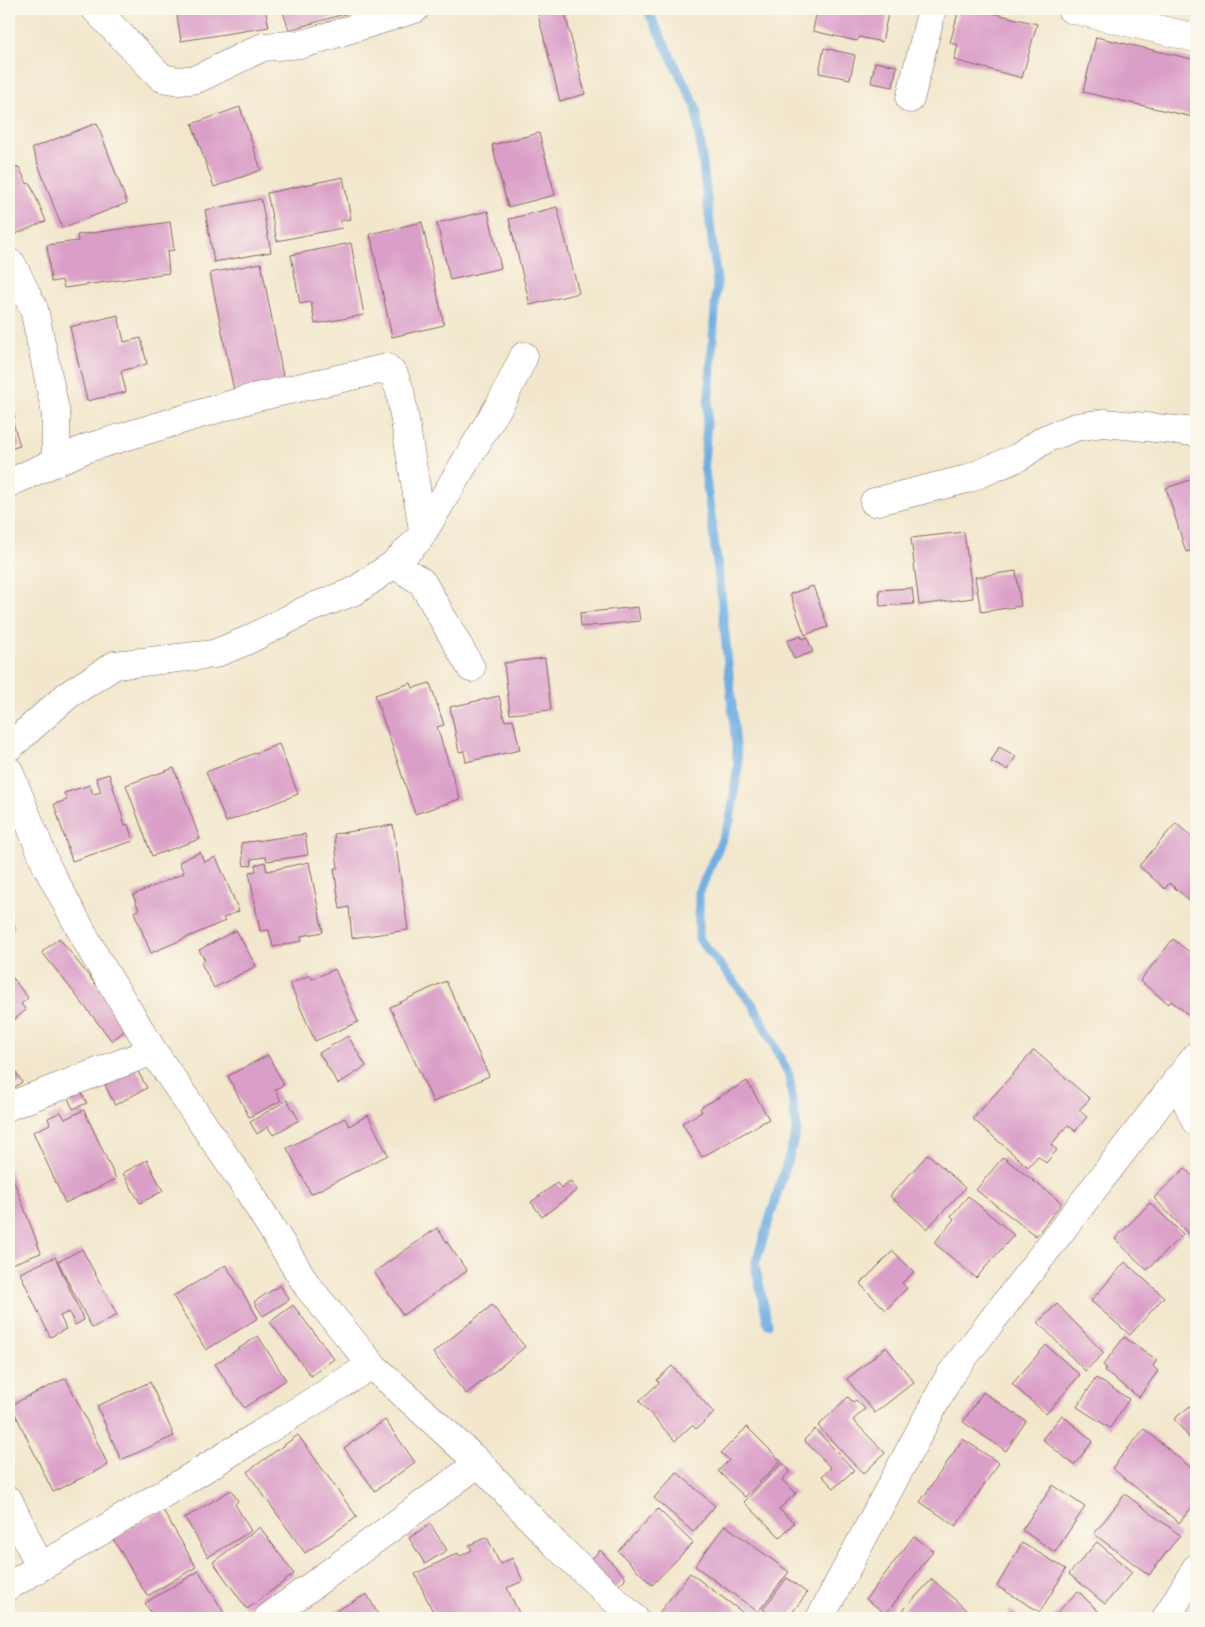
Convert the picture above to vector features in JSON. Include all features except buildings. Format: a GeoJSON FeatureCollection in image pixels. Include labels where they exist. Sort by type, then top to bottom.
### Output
{"type":"FeatureCollection","features":[{"type":"Feature","properties":{"kind":"street"},"geometry":{"type":"LineString","coordinates":[[95,9],[162,78],[179,81],[197,79],[263,48],[303,44],[415,9]]}},
{"type":"Feature","properties":{"kind":"street"},"geometry":{"type":"LineString","coordinates":[[910,99],[932,9]]}},
{"type":"Feature","properties":{"kind":"street"},"geometry":{"type":"LineString","coordinates":[[1071,9],[1196,38]]}},
{"type":"Feature","properties":{"kind":"street"},"geometry":{"type":"LineString","coordinates":[[12,264],[34,309],[56,414],[56,462]]}},
{"type":"Feature","properties":{"kind":"street"},"geometry":{"type":"LineString","coordinates":[[9,747],[68,695],[115,665],[214,654],[246,641],[308,609],[355,592],[394,564],[419,538],[503,399],[524,356]]}},
{"type":"Feature","properties":{"kind":"street"},"geometry":{"type":"LineString","coordinates":[[9,483],[88,448],[253,398],[387,368],[394,375],[400,391],[423,530]]}},
{"type":"Feature","properties":{"kind":"street"},"geometry":{"type":"LineString","coordinates":[[874,502],[967,479],[1019,457],[1045,439],[1076,427],[1104,423],[1196,432]]}},
{"type":"Feature","properties":{"kind":"street"},"geometry":{"type":"LineString","coordinates":[[394,564],[422,582],[471,668]]}},
{"type":"Feature","properties":{"kind":"street"},"geometry":{"type":"LineString","coordinates":[[9,771],[47,867],[95,956],[153,1051],[248,1190],[308,1287],[372,1364],[479,1463],[554,1543],[634,1618]]}},
{"type":"Feature","properties":{"kind":"street"},"geometry":{"type":"LineString","coordinates":[[9,1106],[153,1051]]}},
{"type":"Feature","properties":{"kind":"street"},"geometry":{"type":"LineString","coordinates":[[820,1618],[950,1376],[1196,1056]]}},
{"type":"Feature","properties":{"kind":"street"},"geometry":{"type":"LineString","coordinates":[[1177,1079],[1196,1122]]}},
{"type":"Feature","properties":{"kind":"street"},"geometry":{"type":"LineString","coordinates":[[9,1586],[183,1482],[372,1364]]}},
{"type":"Feature","properties":{"kind":"street"},"geometry":{"type":"LineString","coordinates":[[268,1618],[479,1463]]}},
{"type":"Feature","properties":{"kind":"street"},"geometry":{"type":"LineString","coordinates":[[9,1501],[40,1567]]}},
{"type":"Feature","properties":{"kind":"street"},"geometry":{"type":"LineString","coordinates":[[1166,1618],[1196,1568]]}},
{"type":"Feature","properties":{"kind":"waterway"},"geometry":{"type":"LineString","coordinates":[[647,9],[696,107],[717,282],[704,464],[721,593],[738,766],[730,821],[699,893],[699,939],[754,1006],[789,1075],[797,1130],[755,1265],[768,1324]]}}]}
